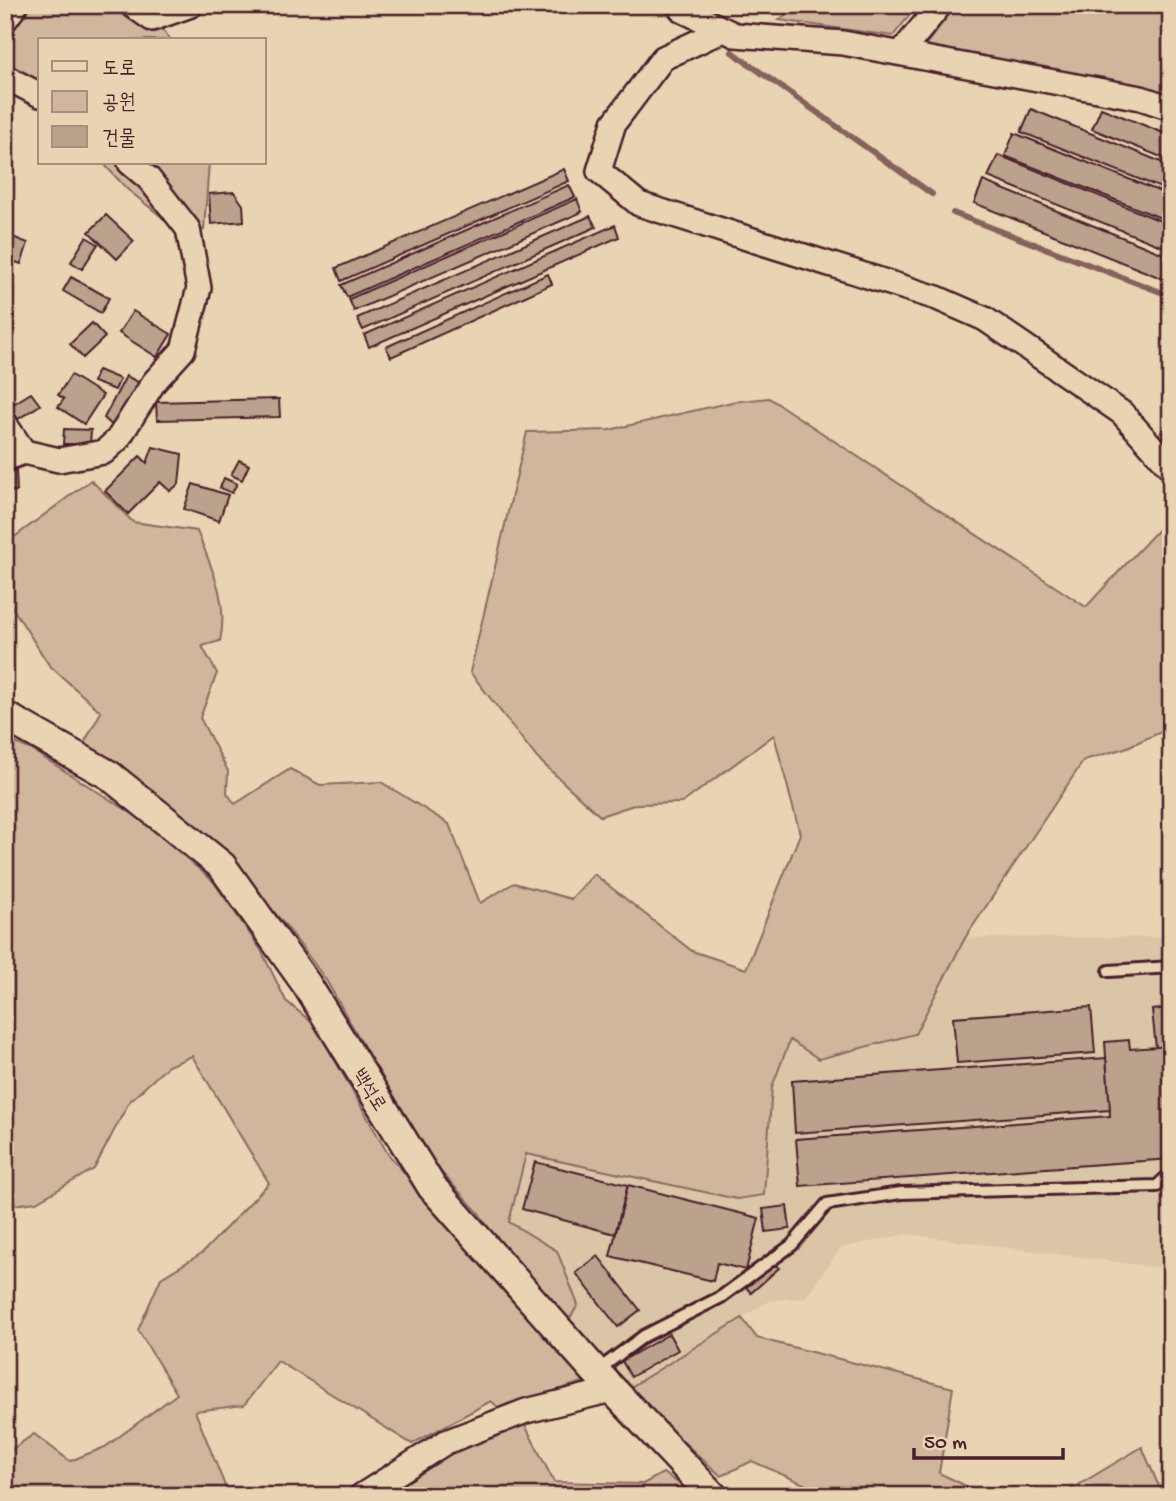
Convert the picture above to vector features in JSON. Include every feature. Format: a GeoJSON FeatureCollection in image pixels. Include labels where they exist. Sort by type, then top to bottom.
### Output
{"type":"FeatureCollection","features":[{"type":"Feature","properties":{"kind":"street"},"geometry":{"type":"LineString","coordinates":[[5,20],[16,5]]}},
{"type":"Feature","properties":{"kind":"street"},"geometry":{"type":"LineString","coordinates":[[132,5],[152,19],[191,5]]}},
{"type":"Feature","properties":{"kind":"street"},"geometry":{"type":"LineString","coordinates":[[678,5],[682,10],[735,35],[843,43],[1141,98],[1171,108]]}},
{"type":"Feature","properties":{"kind":"street"},"geometry":{"type":"LineString","coordinates":[[901,54],[940,5]]}},
{"type":"Feature","properties":{"kind":"street"},"geometry":{"type":"LineString","coordinates":[[723,30],[663,58],[614,123],[599,171],[639,204],[913,290],[985,319],[1122,413],[1171,468]]}},
{"type":"Feature","properties":{"kind":"street"},"geometry":{"type":"LineString","coordinates":[[5,77],[38,94]]}},
{"type":"Feature","properties":{"kind":"street"},"geometry":{"type":"LineString","coordinates":[[5,424],[15,456],[59,460],[104,452],[118,439],[154,382],[183,350],[199,288],[188,229],[149,179],[131,164]]}},
{"type":"Feature","properties":{"kind":"street","name":"백석로"},"geometry":{"type":"LineString","coordinates":[[5,716],[109,775],[222,866],[307,985],[432,1187],[604,1381],[713,1496]]}},
{"type":"Feature","properties":{"kind":"street"},"geometry":{"type":"LineString","coordinates":[[361,1496],[446,1442],[604,1381]]}},
{"type":"Feature","properties":{"kind":"lane"},"geometry":{"type":"LineString","coordinates":[[1109,971],[1171,967]]}},
{"type":"Feature","properties":{"kind":"lane"},"geometry":{"type":"LineString","coordinates":[[604,1381],[645,1336],[721,1297],[792,1245],[827,1204],[901,1193],[1157,1186],[1171,1173]]}},
{"type":"Feature","properties":{"kind":"shaded area"},"geometry":{"type":"Polygon","coordinates":[[[1171,937],[1171,1256],[1161,1268],[907,1234],[841,1248],[805,1298],[771,1300],[626,1390],[567,1323],[509,1223],[526,1154],[737,1199],[764,1195],[772,1087],[790,1040],[915,1034],[965,938],[1171,937]]]}},
{"type":"Feature","properties":{"kind":"green space"},"geometry":{"type":"Polygon","coordinates":[[[31,5],[144,5],[169,38],[38,38],[38,103],[5,73],[5,40],[31,5]]]}},
{"type":"Feature","properties":{"kind":"green space"},"geometry":{"type":"Polygon","coordinates":[[[797,5],[918,5],[893,36],[779,20],[797,5]]]}},
{"type":"Feature","properties":{"kind":"green space"},"geometry":{"type":"Polygon","coordinates":[[[956,5],[1171,5],[1171,101],[924,47],[956,5]]]}},
{"type":"Feature","properties":{"kind":"green space"},"geometry":{"type":"Polygon","coordinates":[[[104,164],[209,164],[204,230],[173,226],[127,189],[104,164]]]}},
{"type":"Feature","properties":{"kind":"green space"},"geometry":{"type":"Polygon","coordinates":[[[769,398],[1086,607],[1164,523],[1171,532],[1171,733],[1163,731],[1125,748],[1084,760],[965,938],[915,1034],[819,1059],[790,1040],[772,1087],[764,1195],[737,1199],[526,1154],[509,1222],[557,1251],[578,1305],[567,1323],[501,1248],[479,1213],[427,1157],[326,980],[287,927],[226,856],[82,747],[101,712],[49,665],[5,596],[5,544],[91,480],[133,522],[197,531],[218,585],[222,612],[220,641],[202,646],[217,673],[200,718],[228,771],[227,793],[235,804],[290,769],[320,785],[381,782],[449,824],[480,903],[514,883],[571,899],[594,874],[692,951],[746,969],[800,834],[774,735],[682,803],[637,804],[600,816],[537,758],[470,672],[527,432],[609,430],[732,402],[769,398]]]}},
{"type":"Feature","properties":{"kind":"green space"},"geometry":{"type":"Polygon","coordinates":[[[1171,416],[1171,452],[1159,435],[1171,416]]]}},
{"type":"Feature","properties":{"kind":"green space"},"geometry":{"type":"Polygon","coordinates":[[[5,739],[30,749],[139,818],[213,881],[261,950],[286,1001],[315,1025],[388,1154],[586,1381],[499,1408],[491,1401],[412,1444],[278,1361],[244,1405],[195,1411],[229,1496],[5,1496],[5,1454],[34,1434],[70,1461],[105,1447],[177,1394],[138,1330],[161,1278],[202,1253],[269,1183],[192,1056],[168,1066],[129,1102],[94,1169],[36,1202],[5,1206],[5,739]]]}},
{"type":"Feature","properties":{"kind":"green space"},"geometry":{"type":"Polygon","coordinates":[[[742,1318],[757,1338],[953,1388],[939,1473],[987,1496],[831,1496],[752,1461],[721,1476],[626,1390],[742,1318]]]}},
{"type":"Feature","properties":{"kind":"green space"},"geometry":{"type":"Polygon","coordinates":[[[525,1425],[554,1482],[643,1484],[663,1473],[680,1484],[691,1496],[376,1496],[472,1440],[525,1425]]]}},
{"type":"Feature","properties":{"kind":"green space"},"geometry":{"type":"Polygon","coordinates":[[[1142,1447],[1163,1496],[1060,1496],[1142,1447]]]}},
{"type":"Feature","properties":{"kind":"building"},"geometry":{"type":"Polygon","coordinates":[[[1101,108],[1171,136],[1171,161],[1092,129],[1101,108]]]}},
{"type":"Feature","properties":{"kind":"building"},"geometry":{"type":"Polygon","coordinates":[[[1031,109],[1171,166],[1171,192],[1021,132],[1031,109]]]}},
{"type":"Feature","properties":{"kind":"building"},"geometry":{"type":"Polygon","coordinates":[[[1014,133],[1171,196],[1171,222],[1005,156],[1014,133]]]}},
{"type":"Feature","properties":{"kind":"building"},"geometry":{"type":"Polygon","coordinates":[[[998,155],[1171,225],[1171,250],[988,177],[998,155]]]}},
{"type":"Feature","properties":{"kind":"building"},"geometry":{"type":"Polygon","coordinates":[[[564,169],[569,181],[341,281],[336,268],[564,169]]]}},
{"type":"Feature","properties":{"kind":"building"},"geometry":{"type":"Polygon","coordinates":[[[983,181],[1171,257],[1171,282],[974,203],[983,181]]]}},
{"type":"Feature","properties":{"kind":"building"},"geometry":{"type":"Polygon","coordinates":[[[569,185],[575,197],[347,297],[341,285],[569,185]]]}},
{"type":"Feature","properties":{"kind":"building"},"geometry":{"type":"Polygon","coordinates":[[[234,192],[243,205],[244,221],[211,224],[209,194],[234,192]]]}},
{"type":"Feature","properties":{"kind":"building"},"geometry":{"type":"Polygon","coordinates":[[[577,199],[582,212],[354,311],[349,299],[577,199]]]}},
{"type":"Feature","properties":{"kind":"building"},"geometry":{"type":"Polygon","coordinates":[[[106,215],[134,241],[117,259],[89,232],[106,215]]]}},
{"type":"Feature","properties":{"kind":"building"},"geometry":{"type":"Polygon","coordinates":[[[590,216],[596,227],[363,330],[357,318],[590,216]]]}},
{"type":"Feature","properties":{"kind":"building"},"geometry":{"type":"Polygon","coordinates":[[[615,225],[619,237],[369,347],[364,335],[615,225]]]}},
{"type":"Feature","properties":{"kind":"building"},"geometry":{"type":"Polygon","coordinates":[[[5,234],[28,243],[21,264],[5,258],[5,234]]]}},
{"type":"Feature","properties":{"kind":"building"},"geometry":{"type":"Polygon","coordinates":[[[86,237],[98,244],[82,269],[71,262],[86,237]]]}},
{"type":"Feature","properties":{"kind":"building"},"geometry":{"type":"Polygon","coordinates":[[[548,274],[552,284],[391,357],[386,347],[548,274]]]}},
{"type":"Feature","properties":{"kind":"building"},"geometry":{"type":"Polygon","coordinates":[[[71,277],[109,298],[101,313],[63,291],[71,277]]]}},
{"type":"Feature","properties":{"kind":"building"},"geometry":{"type":"Polygon","coordinates":[[[133,311],[171,334],[157,357],[119,333],[133,311]]]}},
{"type":"Feature","properties":{"kind":"building"},"geometry":{"type":"Polygon","coordinates":[[[92,323],[105,337],[83,358],[70,344],[92,323]]]}},
{"type":"Feature","properties":{"kind":"building"},"geometry":{"type":"Polygon","coordinates":[[[5,343],[11,345],[5,359],[5,343]]]}},
{"type":"Feature","properties":{"kind":"building"},"geometry":{"type":"Polygon","coordinates":[[[98,370],[120,379],[115,390],[93,382],[98,370]]]}},
{"type":"Feature","properties":{"kind":"building"},"geometry":{"type":"Polygon","coordinates":[[[71,375],[103,395],[84,424],[58,407],[64,399],[58,395],[71,375]]]}},
{"type":"Feature","properties":{"kind":"building"},"geometry":{"type":"Polygon","coordinates":[[[126,376],[140,383],[116,429],[104,418],[126,376]]]}},
{"type":"Feature","properties":{"kind":"building"},"geometry":{"type":"Polygon","coordinates":[[[31,393],[40,405],[18,419],[10,406],[31,393]]]}},
{"type":"Feature","properties":{"kind":"building"},"geometry":{"type":"Polygon","coordinates":[[[279,399],[280,417],[157,420],[156,402],[279,399]]]}},
{"type":"Feature","properties":{"kind":"building"},"geometry":{"type":"Polygon","coordinates":[[[64,429],[91,430],[90,444],[63,444],[64,429]]]}},
{"type":"Feature","properties":{"kind":"building"},"geometry":{"type":"Polygon","coordinates":[[[153,447],[182,454],[179,484],[170,491],[160,482],[128,514],[105,491],[140,456],[147,463],[153,447]]]}},
{"type":"Feature","properties":{"kind":"building"},"geometry":{"type":"Polygon","coordinates":[[[239,460],[249,465],[242,480],[231,475],[239,460]]]}},
{"type":"Feature","properties":{"kind":"building"},"geometry":{"type":"Polygon","coordinates":[[[5,470],[16,470],[17,491],[5,492],[5,470]]]}},
{"type":"Feature","properties":{"kind":"building"},"geometry":{"type":"Polygon","coordinates":[[[224,478],[237,484],[232,493],[220,488],[224,478]]]}},
{"type":"Feature","properties":{"kind":"building"},"geometry":{"type":"Polygon","coordinates":[[[193,484],[228,495],[219,521],[184,509],[193,484]]]}},
{"type":"Feature","properties":{"kind":"building"},"geometry":{"type":"Polygon","coordinates":[[[1091,1007],[1095,1053],[957,1063],[953,1017],[1091,1007]]]}},
{"type":"Feature","properties":{"kind":"building"},"geometry":{"type":"Polygon","coordinates":[[[1171,1008],[1171,1046],[1156,1048],[1152,1010],[1171,1008]]]}},
{"type":"Feature","properties":{"kind":"building"},"geometry":{"type":"Polygon","coordinates":[[[1129,1040],[1130,1049],[1171,1046],[1171,1159],[800,1186],[796,1139],[1110,1116],[1105,1042],[1129,1040]]]}},
{"type":"Feature","properties":{"kind":"building"},"geometry":{"type":"Polygon","coordinates":[[[1106,1058],[1110,1110],[795,1133],[792,1081],[1106,1058]]]}},
{"type":"Feature","properties":{"kind":"building"},"geometry":{"type":"Polygon","coordinates":[[[535,1162],[628,1185],[615,1234],[522,1209],[535,1162]]]}},
{"type":"Feature","properties":{"kind":"building"},"geometry":{"type":"Polygon","coordinates":[[[628,1185],[759,1218],[746,1270],[717,1263],[713,1281],[610,1256],[628,1185]]]}},
{"type":"Feature","properties":{"kind":"building"},"geometry":{"type":"Polygon","coordinates":[[[787,1206],[790,1229],[766,1232],[763,1209],[787,1206]]]}},
{"type":"Feature","properties":{"kind":"building"},"geometry":{"type":"Polygon","coordinates":[[[767,1255],[779,1268],[751,1293],[740,1280],[767,1255]]]}},
{"type":"Feature","properties":{"kind":"building"},"geometry":{"type":"Polygon","coordinates":[[[598,1256],[640,1310],[618,1327],[576,1273],[598,1256]]]}},
{"type":"Feature","properties":{"kind":"building"},"geometry":{"type":"Polygon","coordinates":[[[669,1334],[678,1350],[631,1377],[622,1361],[669,1334]]]}},
{"type":"Feature","properties":{"kind":"waterway"},"geometry":{"type":"LineString","coordinates":[[732,52],[932,194]]}},
{"type":"Feature","properties":{"kind":"waterway"},"geometry":{"type":"LineString","coordinates":[[953,213],[1171,296]]}}]}
